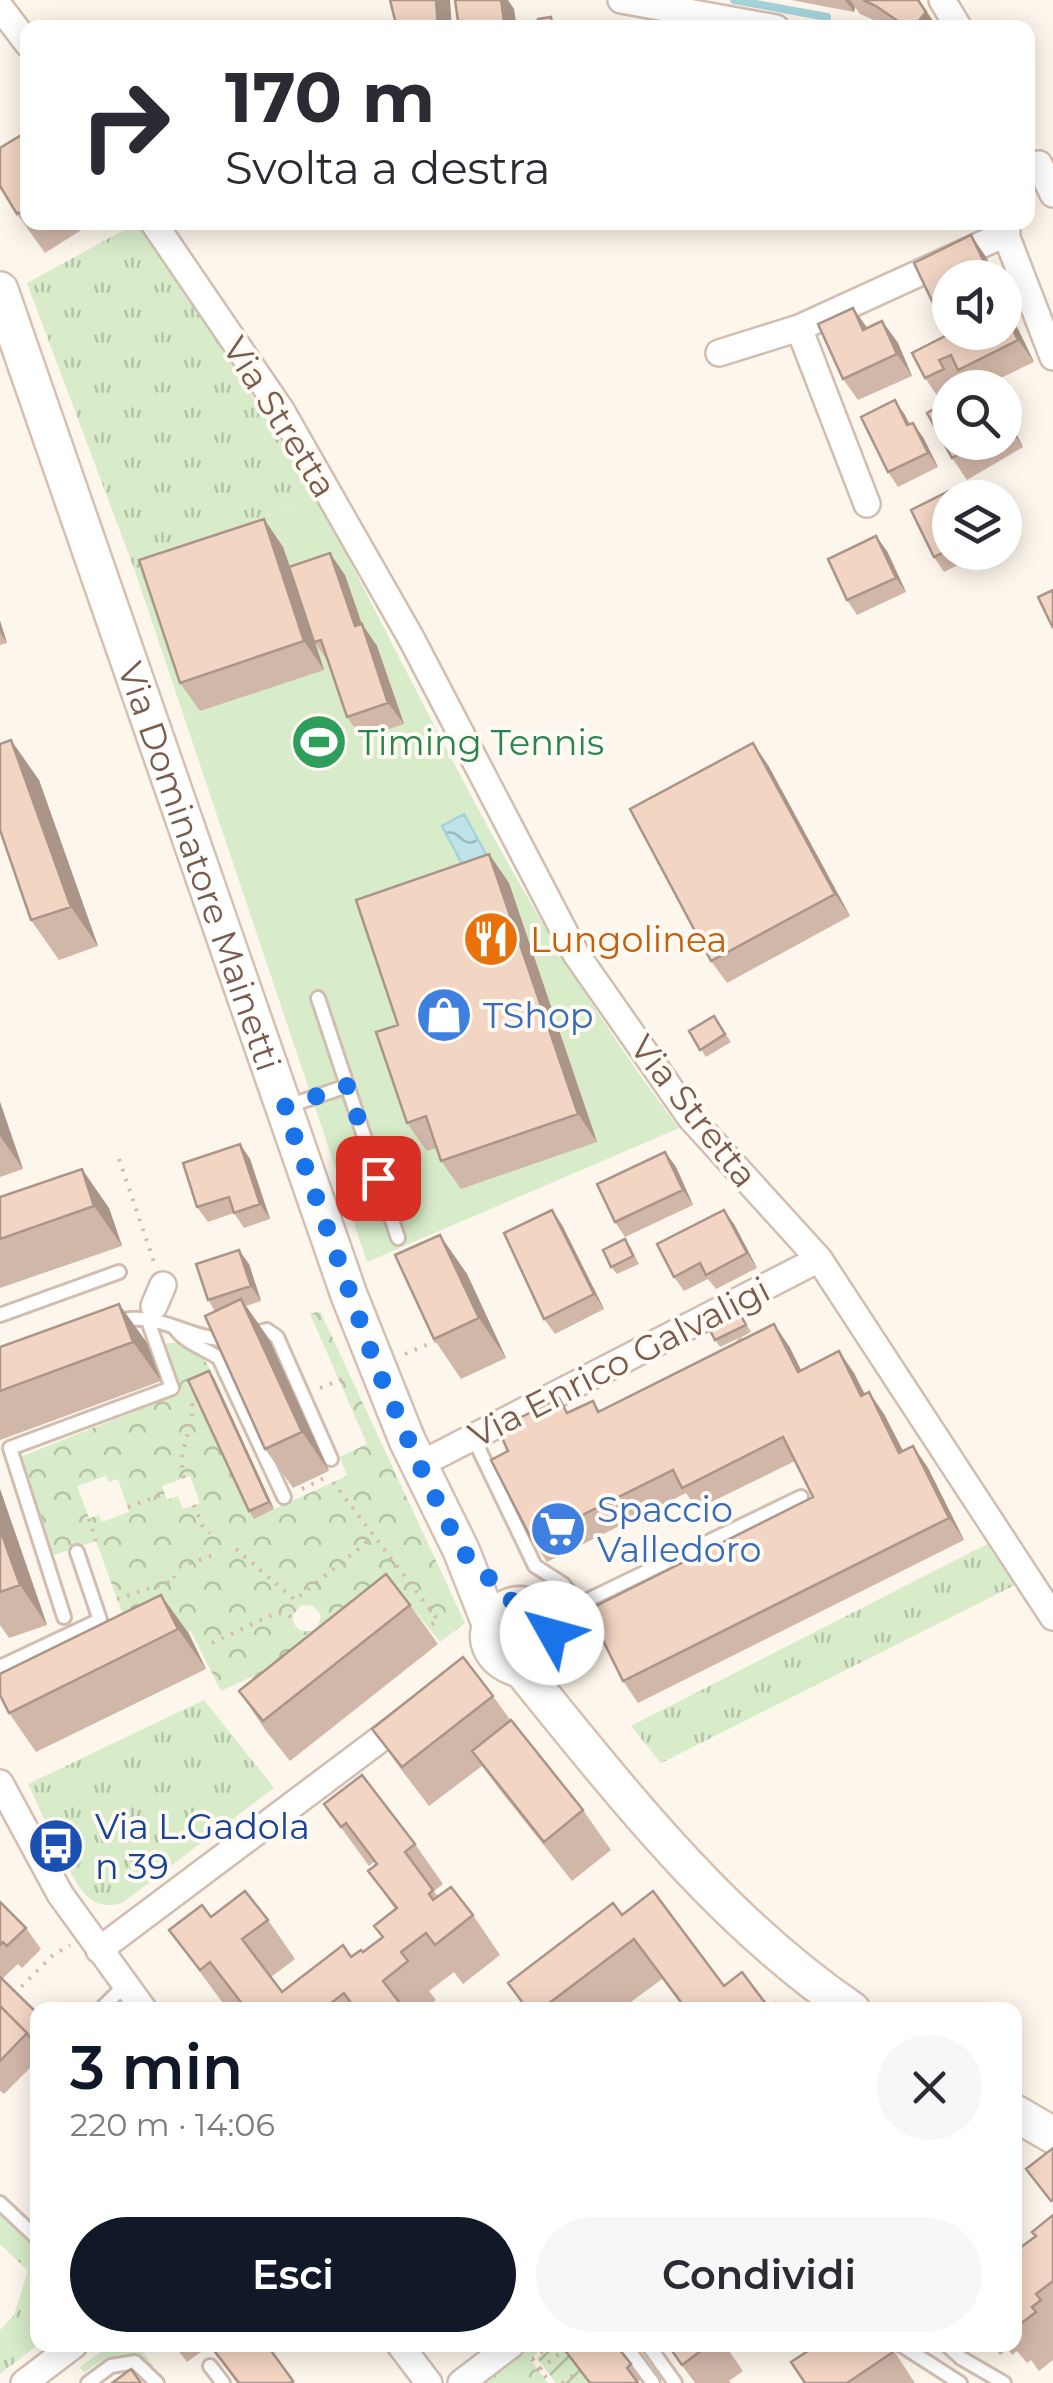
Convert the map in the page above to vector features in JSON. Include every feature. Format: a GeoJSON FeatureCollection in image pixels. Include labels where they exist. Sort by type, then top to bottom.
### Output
{"type":"FeatureCollection","features":[{"type":"Feature","properties":{"kind":"street"},"geometry":{"type":"LineString","coordinates":[[621,0],[705,6],[750,20]]}},
{"type":"Feature","properties":{"kind":"street"},"geometry":{"type":"LineString","coordinates":[[0,7],[20,33]]}},
{"type":"Feature","properties":{"kind":"street"},"geometry":{"type":"LineString","coordinates":[[1040,163],[1053,194]]}},
{"type":"Feature","properties":{"kind":"street","name":"Via Stretta"},"geometry":{"type":"LineString","coordinates":[[159,230],[281,410],[410,638],[604,1008],[690,1117],[819,1260],[1053,1617]]}},
{"type":"Feature","properties":{"kind":"street"},"geometry":{"type":"LineString","coordinates":[[719,353],[799,328],[1000,230]]}},
{"type":"Feature","properties":{"kind":"street"},"geometry":{"type":"LineString","coordinates":[[1005,230],[1053,357]]}},
{"type":"Feature","properties":{"kind":"street","name":"Via Dominatore Mainetti"},"geometry":{"type":"LineString","coordinates":[[0,290],[284,1107],[361,1372],[419,1464],[461,1550],[514,1642],[572,1732],[678,1858],[746,1923],[840,2002]]}},
{"type":"Feature","properties":{"kind":"street"},"geometry":{"type":"LineString","coordinates":[[799,328],[866,504]]}},
{"type":"Feature","properties":{"kind":"street","name":"Via Enrico Galvaligi"},"geometry":{"type":"LineString","coordinates":[[419,1464],[819,1260]]}},
{"type":"Feature","properties":{"kind":"street"},"geometry":{"type":"LineString","coordinates":[[99,1950],[432,1700]]}},
{"type":"Feature","properties":{"kind":"street"},"geometry":{"type":"LineString","coordinates":[[0,1783],[60,1894],[138,2002]]}},
{"type":"Feature","properties":{"kind":"street"},"geometry":{"type":"LineString","coordinates":[[1022,2117],[1053,2135]]}},
{"type":"Feature","properties":{"kind":"street"},"geometry":{"type":"LineString","coordinates":[[24,2383],[65,2352]]}},
{"type":"Feature","properties":{"kind":"street"},"geometry":{"type":"LineString","coordinates":[[404,2352],[422,2380]]}},
{"type":"Feature","properties":{"kind":"street"},"geometry":{"type":"LineString","coordinates":[[461,2383],[521,2352]]}},
{"type":"Feature","properties":{"kind":"lane"},"geometry":{"type":"LineString","coordinates":[[318,998],[398,1238]]}},
{"type":"Feature","properties":{"kind":"lane"},"geometry":{"type":"LineString","coordinates":[[284,1107],[347,1086]]}},
{"type":"Feature","properties":{"kind":"lane"},"geometry":{"type":"LineString","coordinates":[[0,1315],[119,1272]]}},
{"type":"Feature","properties":{"kind":"lane"},"geometry":{"type":"LineString","coordinates":[[99,1328],[155,1303]]}},
{"type":"Feature","properties":{"kind":"lane"},"geometry":{"type":"LineString","coordinates":[[155,1303],[183,1339],[199,1344],[219,1358],[289,1495]]}},
{"type":"Feature","properties":{"kind":"lane"},"geometry":{"type":"LineString","coordinates":[[64,1616],[10,1448],[172,1388],[155,1303]]}},
{"type":"Feature","properties":{"kind":"lane"},"geometry":{"type":"LineString","coordinates":[[175,1328],[215,1340],[267,1330],[277,1337],[332,1459]]}},
{"type":"Feature","properties":{"kind":"lane"},"geometry":{"type":"LineString","coordinates":[[473,1437],[535,1566],[563,1584],[579,1605]]}},
{"type":"Feature","properties":{"kind":"lane"},"geometry":{"type":"LineString","coordinates":[[514,1642],[579,1605],[801,1497]]}},
{"type":"Feature","properties":{"kind":"lane"},"geometry":{"type":"LineString","coordinates":[[0,1667],[106,1620],[77,1552]]}},
{"type":"Feature","properties":{"kind":"lane"},"geometry":{"type":"LineString","coordinates":[[24,1656],[31,1670]]}},
{"type":"Feature","properties":{"kind":"lane"},"geometry":{"type":"LineString","coordinates":[[108,2002],[125,1985]]}},
{"type":"Feature","properties":{"kind":"lane"},"geometry":{"type":"LineString","coordinates":[[0,2202],[30,2231]]}},
{"type":"Feature","properties":{"kind":"lane"},"geometry":{"type":"LineString","coordinates":[[630,2352],[653,2383]]}},
{"type":"Feature","properties":{"kind":"lane"},"geometry":{"type":"LineString","coordinates":[[653,2352],[675,2383]]}},
{"type":"Feature","properties":{"kind":"lane"},"geometry":{"type":"LineString","coordinates":[[912,2352],[960,2383]]}},
{"type":"Feature","properties":{"kind":"lane"},"geometry":{"type":"LineString","coordinates":[[955,2352],[1004,2383]]}},
{"type":"Feature","properties":{"kind":"lane"},"geometry":{"type":"LineString","coordinates":[[88,2383],[111,2366],[135,2362],[157,2383]]}},
{"type":"Feature","properties":{"kind":"lane"},"geometry":{"type":"LineString","coordinates":[[210,2366],[223,2383]]}},
{"type":"Feature","properties":{"kind":"path"},"geometry":{"type":"LineString","coordinates":[[118,1159],[155,1303]]}},
{"type":"Feature","properties":{"kind":"path"},"geometry":{"type":"LineString","coordinates":[[302,1396],[442,1338]]}},
{"type":"Feature","properties":{"kind":"path"},"geometry":{"type":"LineString","coordinates":[[184,1478],[180,1455],[195,1410],[189,1393]]}},
{"type":"Feature","properties":{"kind":"path"},"geometry":{"type":"LineString","coordinates":[[333,1482],[438,1620],[428,1627]]}},
{"type":"Feature","properties":{"kind":"path"},"geometry":{"type":"LineString","coordinates":[[289,1495],[314,1483]]}},
{"type":"Feature","properties":{"kind":"path"},"geometry":{"type":"LineString","coordinates":[[128,1507],[164,1494]]}},
{"type":"Feature","properties":{"kind":"path"},"geometry":{"type":"LineString","coordinates":[[194,1506],[210,1534]]}},
{"type":"Feature","properties":{"kind":"path"},"geometry":{"type":"LineString","coordinates":[[89,1519],[96,1541]]}},
{"type":"Feature","properties":{"kind":"path"},"geometry":{"type":"LineString","coordinates":[[294,1600],[373,1537]]}},
{"type":"Feature","properties":{"kind":"path"},"geometry":{"type":"LineString","coordinates":[[236,1549],[301,1605]]}},
{"type":"Feature","properties":{"kind":"path"},"geometry":{"type":"LineString","coordinates":[[179,1567],[217,1554]]}},
{"type":"Feature","properties":{"kind":"path"},"geometry":{"type":"LineString","coordinates":[[116,1599],[175,1580],[174,1576]]}},
{"type":"Feature","properties":{"kind":"path"},"geometry":{"type":"LineString","coordinates":[[212,1644],[276,1613],[292,1618]]}},
{"type":"Feature","properties":{"kind":"path"},"geometry":{"type":"LineString","coordinates":[[14,1994],[52,1956],[74,1942]]}},
{"type":"Feature","properties":{"kind":"path"},"geometry":{"type":"LineString","coordinates":[[524,2352],[550,2383]]}},
{"type":"Feature","properties":{"kind":"path"},"geometry":{"type":"LineString","coordinates":[[540,2369],[561,2352]]}},
{"type":"Feature","properties":{"kind":"path"},"geometry":{"type":"LineString","coordinates":[[562,2383],[580,2370]]}},
{"type":"Feature","properties":{"kind":"green space"},"geometry":{"type":"Polygon","coordinates":[[[124,230],[145,230],[316,496],[135,571],[27,283],[124,230]]]}},
{"type":"Feature","properties":{"kind":"green space","name":"Timing Tennis"},"geometry":{"type":"Polygon","coordinates":[[[316,496],[441,740],[529,900],[626,1054],[679,1128],[367,1262],[135,571],[316,496]]]}},
{"type":"Feature","properties":{"kind":"green space"},"geometry":{"type":"Polygon","coordinates":[[[320,1311],[465,1623],[440,1642],[414,1610],[277,1712],[251,1677],[221,1691],[191,1631],[149,1651],[139,1629],[121,1610],[96,1541],[54,1555],[20,1457],[181,1393],[163,1344],[173,1343],[195,1350],[210,1369],[214,1378],[194,1387],[254,1518],[347,1476],[340,1457],[367,1444],[310,1314],[320,1311]],[[106,1476],[77,1486],[89,1518],[99,1515],[102,1522],[129,1512],[118,1479],[109,1482],[106,1476]],[[190,1476],[162,1486],[167,1500],[178,1496],[183,1509],[200,1503],[190,1476]],[[301,1605],[293,1615],[297,1628],[304,1631],[318,1627],[321,1615],[313,1606],[301,1605]]]}},
{"type":"Feature","properties":{"kind":"green space"},"geometry":{"type":"Polygon","coordinates":[[[989,1543],[1017,1584],[661,1763],[631,1726],[989,1543]]]}},
{"type":"Feature","properties":{"kind":"green space"},"geometry":{"type":"Polygon","coordinates":[[[204,1700],[274,1788],[122,1903],[107,1905],[93,1901],[70,1872],[28,1784],[204,1700]]]}},
{"type":"Feature","properties":{"kind":"green space"},"geometry":{"type":"Polygon","coordinates":[[[0,2214],[30,2242],[30,2351],[0,2374],[0,2330],[14,2315],[28,2271],[0,2244],[0,2214]]]}},
{"type":"Feature","properties":{"kind":"green space"},"geometry":{"type":"Polygon","coordinates":[[[100,2352],[143,2352],[154,2367],[134,2357],[118,2355],[84,2373],[80,2367],[100,2352]]]}},
{"type":"Feature","properties":{"kind":"green space"},"geometry":{"type":"Polygon","coordinates":[[[523,2352],[538,2352],[530,2359],[548,2383],[481,2383],[523,2352]]]}},
{"type":"Feature","properties":{"kind":"green space"},"geometry":{"type":"Polygon","coordinates":[[[545,2352],[566,2352],[589,2383],[556,2383],[537,2358],[545,2352]]]}},
{"type":"Feature","properties":{"kind":"water"},"geometry":{"type":"Polygon","coordinates":[[[464,814],[498,876],[475,888],[442,826],[464,814]]]}},
{"type":"Feature","properties":{"kind":"building"},"geometry":{"type":"Polygon","coordinates":[[[390,0],[436,0],[437,20],[395,20],[390,0]]]}},
{"type":"Feature","properties":{"kind":"building"},"geometry":{"type":"Polygon","coordinates":[[[455,0],[501,0],[504,20],[458,20],[455,0]]]}},
{"type":"Feature","properties":{"kind":"building"},"geometry":{"type":"Polygon","coordinates":[[[863,0],[918,0],[926,12],[920,20],[896,20],[863,0]]]}},
{"type":"Feature","properties":{"kind":"building"},"geometry":{"type":"Polygon","coordinates":[[[20,136],[17,214],[0,186],[0,148],[20,136]]]}},
{"type":"Feature","properties":{"kind":"building"},"geometry":{"type":"Polygon","coordinates":[[[971,235],[983,260],[932,260],[932,301],[914,263],[971,235]]]}},
{"type":"Feature","properties":{"kind":"building"},"geometry":{"type":"Polygon","coordinates":[[[853,308],[863,330],[882,321],[897,354],[843,379],[818,324],[853,308]]]}},
{"type":"Feature","properties":{"kind":"building"},"geometry":{"type":"Polygon","coordinates":[[[932,343],[932,350],[998,350],[958,370],[951,355],[939,360],[944,369],[932,370],[932,375],[925,378],[912,353],[932,343]]]}},
{"type":"Feature","properties":{"kind":"building"},"geometry":{"type":"Polygon","coordinates":[[[895,400],[907,425],[913,423],[928,453],[888,472],[861,417],[895,400]]]}},
{"type":"Feature","properties":{"kind":"building"},"geometry":{"type":"Polygon","coordinates":[[[932,500],[932,553],[911,510],[932,500]]]}},
{"type":"Feature","properties":{"kind":"building"},"geometry":{"type":"Polygon","coordinates":[[[264,519],[304,641],[180,683],[139,560],[264,519]]]}},
{"type":"Feature","properties":{"kind":"building"},"geometry":{"type":"Polygon","coordinates":[[[876,536],[896,578],[847,600],[828,559],[876,536]]]}},
{"type":"Feature","properties":{"kind":"building"},"geometry":{"type":"Polygon","coordinates":[[[330,553],[355,626],[362,624],[388,703],[347,717],[321,640],[314,642],[289,567],[330,553]]]}},
{"type":"Feature","properties":{"kind":"building"},"geometry":{"type":"Polygon","coordinates":[[[1053,590],[1053,628],[1038,597],[1053,590]]]}},
{"type":"Feature","properties":{"kind":"building"},"geometry":{"type":"Polygon","coordinates":[[[11,740],[71,907],[31,920],[0,830],[0,744],[11,740]]]}},
{"type":"Feature","properties":{"kind":"building"},"geometry":{"type":"Polygon","coordinates":[[[753,743],[835,894],[711,961],[630,809],[753,743]]]}},
{"type":"Feature","properties":{"kind":"building"},"geometry":{"type":"Polygon","coordinates":[[[489,854],[578,1114],[441,1161],[426,1116],[407,1123],[376,1032],[398,1025],[356,900],[489,854]]]}},
{"type":"Feature","properties":{"kind":"building"},"geometry":{"type":"Polygon","coordinates":[[[714,1016],[725,1034],[700,1050],[689,1031],[714,1016]]]}},
{"type":"Feature","properties":{"kind":"building"},"geometry":{"type":"Polygon","coordinates":[[[240,1144],[260,1204],[234,1213],[229,1197],[197,1207],[183,1163],[240,1144]]]}},
{"type":"Feature","properties":{"kind":"building"},"geometry":{"type":"Polygon","coordinates":[[[665,1152],[683,1190],[615,1222],[597,1184],[665,1152]]]}},
{"type":"Feature","properties":{"kind":"building"},"geometry":{"type":"Polygon","coordinates":[[[82,1169],[94,1206],[0,1239],[0,1197],[82,1169]]]}},
{"type":"Feature","properties":{"kind":"building"},"geometry":{"type":"Polygon","coordinates":[[[552,1210],[594,1294],[544,1319],[504,1233],[552,1210]]]}},
{"type":"Feature","properties":{"kind":"building"},"geometry":{"type":"Polygon","coordinates":[[[724,1210],[747,1253],[706,1275],[700,1263],[674,1277],[657,1244],[724,1210]]]}},
{"type":"Feature","properties":{"kind":"building"},"geometry":{"type":"Polygon","coordinates":[[[440,1235],[479,1318],[434,1339],[395,1255],[440,1235]]]}},
{"type":"Feature","properties":{"kind":"building"},"geometry":{"type":"Polygon","coordinates":[[[625,1239],[633,1256],[611,1267],[603,1250],[625,1239]]]}},
{"type":"Feature","properties":{"kind":"building"},"geometry":{"type":"Polygon","coordinates":[[[239,1250],[251,1286],[208,1300],[196,1264],[239,1250]]]}},
{"type":"Feature","properties":{"kind":"building"},"geometry":{"type":"Polygon","coordinates":[[[241,1299],[302,1432],[265,1449],[205,1316],[241,1299]]]}},
{"type":"Feature","properties":{"kind":"building"},"geometry":{"type":"Polygon","coordinates":[[[119,1304],[133,1342],[0,1391],[0,1347],[119,1304]]]}},
{"type":"Feature","properties":{"kind":"building"},"geometry":{"type":"Polygon","coordinates":[[[740,1314],[746,1325],[715,1340],[709,1328],[740,1314]]]}},
{"type":"Feature","properties":{"kind":"building"},"geometry":{"type":"Polygon","coordinates":[[[774,1324],[798,1372],[839,1351],[861,1396],[869,1392],[899,1453],[913,1446],[949,1518],[623,1681],[588,1610],[813,1497],[783,1437],[682,1488],[673,1470],[532,1540],[491,1460],[508,1451],[498,1429],[559,1398],[567,1413],[593,1401],[598,1412],[774,1324]]]}},
{"type":"Feature","properties":{"kind":"building"},"geometry":{"type":"Polygon","coordinates":[[[209,1371],[269,1502],[249,1511],[188,1380],[209,1371]]]}},
{"type":"Feature","properties":{"kind":"building"},"geometry":{"type":"Polygon","coordinates":[[[0,1529],[20,1585],[0,1592],[0,1529]]]}},
{"type":"Feature","properties":{"kind":"building"},"geometry":{"type":"Polygon","coordinates":[[[386,1574],[410,1605],[263,1721],[239,1691],[386,1574]]]}},
{"type":"Feature","properties":{"kind":"building"},"geometry":{"type":"Polygon","coordinates":[[[161,1595],[178,1629],[9,1713],[0,1695],[0,1674],[161,1595]]]}},
{"type":"Feature","properties":{"kind":"building"},"geometry":{"type":"Polygon","coordinates":[[[463,1657],[493,1696],[402,1767],[372,1729],[463,1657]]]}},
{"type":"Feature","properties":{"kind":"building"},"geometry":{"type":"Polygon","coordinates":[[[511,1720],[583,1810],[544,1842],[472,1751],[511,1720]]]}},
{"type":"Feature","properties":{"kind":"building"},"geometry":{"type":"Polygon","coordinates":[[[362,1775],[415,1844],[405,1852],[433,1890],[429,1894],[433,1900],[451,1887],[473,1915],[435,1945],[426,1933],[401,1952],[408,1961],[383,1981],[399,2002],[350,2002],[344,1993],[332,2002],[241,2002],[210,1962],[200,1970],[169,1930],[202,1905],[211,1917],[245,1891],[268,1920],[242,1939],[282,1992],[343,1945],[351,1957],[363,1952],[383,1937],[374,1926],[397,1908],[368,1871],[377,1864],[346,1823],[341,1827],[324,1804],[362,1775]]]}},
{"type":"Feature","properties":{"kind":"building"},"geometry":{"type":"Polygon","coordinates":[[[653,1891],[724,1986],[742,1972],[764,2002],[681,2002],[634,1939],[551,2002],[522,2002],[508,1983],[613,1903],[622,1915],[653,1891]]]}},
{"type":"Feature","properties":{"kind":"building"},"geometry":{"type":"Polygon","coordinates":[[[0,1902],[26,1928],[7,1946],[3,1942],[0,1945],[0,1902]]]}},
{"type":"Feature","properties":{"kind":"building"},"geometry":{"type":"Polygon","coordinates":[[[0,1977],[30,2006],[30,2038],[27,2033],[0,2006],[0,1977]]]}},
{"type":"Feature","properties":{"kind":"building"},"geometry":{"type":"Polygon","coordinates":[[[0,2006],[27,2033],[0,2061],[0,2006]]]}},
{"type":"Feature","properties":{"kind":"building"},"geometry":{"type":"Polygon","coordinates":[[[1053,2148],[1053,2200],[1051,2201],[1026,2169],[1053,2148]]]}},
{"type":"Feature","properties":{"kind":"building"},"geometry":{"type":"Polygon","coordinates":[[[1053,2215],[1053,2281],[1036,2294],[1041,2300],[1032,2307],[1036,2312],[1022,2323],[1022,2246],[1036,2236],[1032,2232],[1053,2215]]]}},
{"type":"Feature","properties":{"kind":"building"},"geometry":{"type":"Polygon","coordinates":[[[215,2352],[272,2352],[293,2381],[290,2383],[239,2383],[215,2352]]]}},
{"type":"Feature","properties":{"kind":"building"},"geometry":{"type":"Polygon","coordinates":[[[566,2352],[622,2352],[638,2383],[590,2383],[566,2352]]]}},
{"type":"Feature","properties":{"kind":"building"},"geometry":{"type":"Polygon","coordinates":[[[673,2352],[699,2352],[682,2365],[673,2352]]]}},
{"type":"Feature","properties":{"kind":"building"},"geometry":{"type":"Polygon","coordinates":[[[806,2352],[893,2352],[847,2383],[805,2383],[791,2362],[806,2352]]]}},
{"type":"Feature","properties":{"kind":"building"},"geometry":{"type":"Polygon","coordinates":[[[131,2369],[141,2383],[112,2383],[131,2369]]]}},
{"type":"Feature","properties":{"kind":"waterway"},"geometry":{"type":"LineString","coordinates":[[734,0],[827,17]]}},
{"type":"Feature","properties":{"kind":"place","name":"Timing Tennis"},"geometry":{"type":"Point","coordinates":[319,742]}},
{"type":"Feature","properties":{"kind":"place","name":"Lungolinea"},"geometry":{"type":"Point","coordinates":[491,939]}},
{"type":"Feature","properties":{"kind":"place","name":"TShop"},"geometry":{"type":"Point","coordinates":[444,1015]}},
{"type":"Feature","properties":{"kind":"place","name":"Spaccio Valledoro"},"geometry":{"type":"Point","coordinates":[558,1529]}},
{"type":"Feature","properties":{"kind":"place","name":"Via L.Gadola n 39"},"geometry":{"type":"Point","coordinates":[56,1846]}},
{"type":"Feature","properties":{"kind":"route"},"geometry":{"type":"LineString","coordinates":[[378,1178],[347,1086],[284,1107],[376,1366],[461,1550],[517,1606],[527,1606],[544,1616],[552,1633]]}}]}
